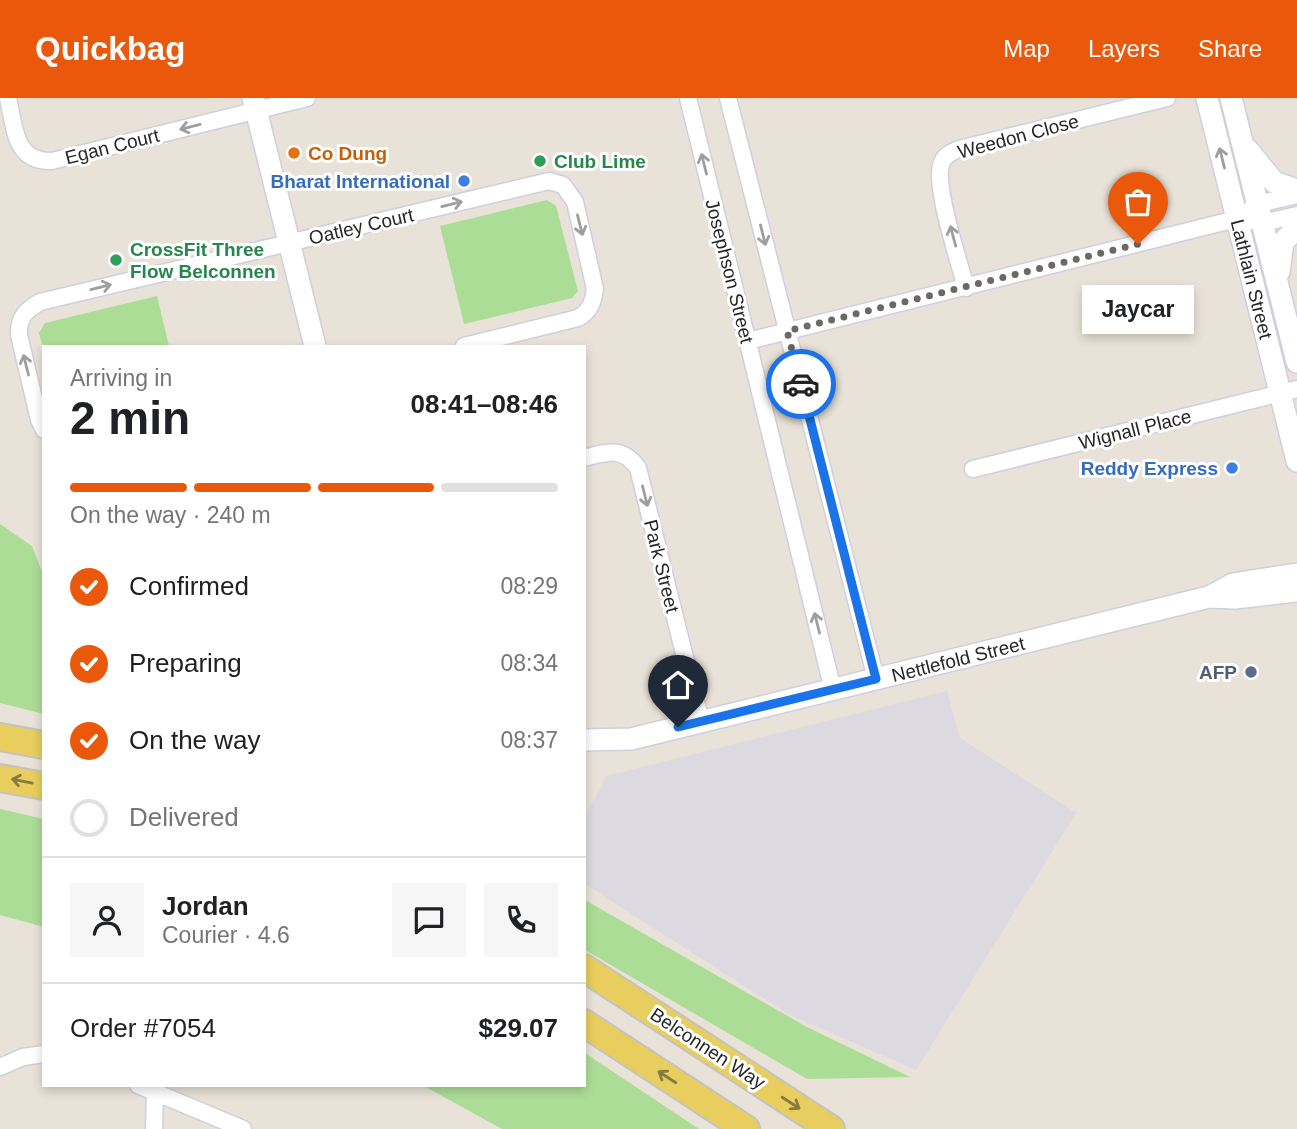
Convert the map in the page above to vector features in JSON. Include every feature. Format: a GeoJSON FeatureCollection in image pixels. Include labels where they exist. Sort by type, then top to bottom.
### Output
{"type":"FeatureCollection","features":[{"type":"Feature","properties":{"kind":"main road"},"geometry":{"type":"LineString","coordinates":[[0,737],[42,745]]}},
{"type":"Feature","properties":{"kind":"main road"},"geometry":{"type":"LineString","coordinates":[[0,778],[42,786]]}},
{"type":"Feature","properties":{"kind":"main road","name":"Belconnen Way"},"geometry":{"type":"LineString","coordinates":[[586,969],[831,1129]]}},
{"type":"Feature","properties":{"kind":"main road"},"geometry":{"type":"LineString","coordinates":[[586,1024],[746,1129]]}},
{"type":"Feature","properties":{"kind":"street","name":"Egan Court"},"geometry":{"type":"LineString","coordinates":[[8,98],[18,140],[30,157],[38,161],[52,161],[255,104]]}},
{"type":"Feature","properties":{"kind":"street"},"geometry":{"type":"LineString","coordinates":[[307,98],[255,104],[315,345]]}},
{"type":"Feature","properties":{"kind":"street","name":"Josephson Street"},"geometry":{"type":"LineString","coordinates":[[688,98],[833,690]]}},
{"type":"Feature","properties":{"kind":"street","name":"Josephson Street"},"geometry":{"type":"LineString","coordinates":[[728,98],[876,679]]}},
{"type":"Feature","properties":{"kind":"street","name":"Weedon Close"},"geometry":{"type":"LineString","coordinates":[[966,288],[939,184],[942,161],[950,153],[1167,98]]}},
{"type":"Feature","properties":{"kind":"street","name":"Lathlain Street"},"geometry":{"type":"LineString","coordinates":[[1207,98],[1237,219],[1289,391],[1297,461]]}},
{"type":"Feature","properties":{"kind":"street","name":"Lathlain Street"},"geometry":{"type":"LineString","coordinates":[[1231,98],[1297,362]]}},
{"type":"Feature","properties":{"kind":"street"},"geometry":{"type":"LineString","coordinates":[[1243,145],[1274,182],[1297,193]]}},
{"type":"Feature","properties":{"kind":"street","name":"Oatley Court"},"geometry":{"type":"LineString","coordinates":[[42,426],[19,335],[20,320],[28,309],[40,302],[549,180],[563,185],[575,202],[596,289],[593,304],[578,318],[468,345]]}},
{"type":"Feature","properties":{"kind":"street"},"geometry":{"type":"LineString","coordinates":[[748,341],[1260,213],[1297,193]]}},
{"type":"Feature","properties":{"kind":"street"},"geometry":{"type":"LineString","coordinates":[[1260,213],[1297,215]]}},
{"type":"Feature","properties":{"kind":"street"},"geometry":{"type":"LineString","coordinates":[[1278,283],[1283,242],[1297,228]]}},
{"type":"Feature","properties":{"kind":"street","name":"Wignall Place"},"geometry":{"type":"LineString","coordinates":[[973,469],[1289,391]]}},
{"type":"Feature","properties":{"kind":"street","name":"Park Street"},"geometry":{"type":"LineString","coordinates":[[586,458],[615,451],[632,460],[638,468],[701,722]]}},
{"type":"Feature","properties":{"kind":"street","name":"Nettlefold Street"},"geometry":{"type":"LineString","coordinates":[[586,740],[631,739],[1209,597],[1233,584],[1297,575]]}},
{"type":"Feature","properties":{"kind":"street","name":"Nettlefold Street"},"geometry":{"type":"LineString","coordinates":[[1209,597],[1234,598],[1297,591]]}},
{"type":"Feature","properties":{"kind":"street"},"geometry":{"type":"LineString","coordinates":[[0,1068],[23,1057],[42,1054]]}},
{"type":"Feature","properties":{"kind":"street"},"geometry":{"type":"LineString","coordinates":[[144,1087],[243,1129]]}},
{"type":"Feature","properties":{"kind":"street"},"geometry":{"type":"LineString","coordinates":[[154,1129],[155,1091]]}},
{"type":"Feature","properties":{"kind":"shaded area"},"geometry":{"type":"Polygon","coordinates":[[[947,691],[960,738],[1076,813],[916,1070],[788,1014],[586,885],[586,815],[606,776],[947,691]]]}},
{"type":"Feature","properties":{"kind":"green space"},"geometry":{"type":"Polygon","coordinates":[[[547,200],[556,206],[578,291],[572,298],[464,324],[440,226],[547,200]]]}},
{"type":"Feature","properties":{"kind":"green space"},"geometry":{"type":"Polygon","coordinates":[[[157,296],[169,345],[42,345],[39,333],[45,323],[157,296]]]}},
{"type":"Feature","properties":{"kind":"green space"},"geometry":{"type":"Polygon","coordinates":[[[0,524],[32,546],[42,572],[42,714],[0,703],[0,524]]]}},
{"type":"Feature","properties":{"kind":"green space"},"geometry":{"type":"Polygon","coordinates":[[[0,809],[42,819],[42,926],[0,915],[0,809]]]}},
{"type":"Feature","properties":{"kind":"green space"},"geometry":{"type":"Polygon","coordinates":[[[586,901],[805,1026],[910,1077],[807,1079],[586,951],[586,901]]]}},
{"type":"Feature","properties":{"kind":"green space"},"geometry":{"type":"Polygon","coordinates":[[[586,1054],[699,1129],[502,1129],[426,1087],[586,1087],[586,1054]]]}},
{"type":"Feature","properties":{"kind":"way so far"},"geometry":{"type":"LineString","coordinates":[[801,384],[787,331],[1138,244]]}},
{"type":"Feature","properties":{"kind":"place","name":"Co Dung"},"geometry":{"type":"Point","coordinates":[294,153]}},
{"type":"Feature","properties":{"kind":"place","name":"Club Lime"},"geometry":{"type":"Point","coordinates":[540,161]}},
{"type":"Feature","properties":{"kind":"place","name":"Bharat International"},"geometry":{"type":"Point","coordinates":[464,181]}},
{"type":"Feature","properties":{"kind":"place","name":"Jaycar"},"geometry":{"type":"Point","coordinates":[1138,244]}},
{"type":"Feature","properties":{"kind":"place","name":"CrossFit Three Flow Belconnen"},"geometry":{"type":"Point","coordinates":[116,260]}},
{"type":"Feature","properties":{"kind":"place","name":"Reddy Express"},"geometry":{"type":"Point","coordinates":[1232,468]}},
{"type":"Feature","properties":{"kind":"place","name":"AFP"},"geometry":{"type":"Point","coordinates":[1251,672]}},
{"type":"Feature","properties":{"kind":"route"},"geometry":{"type":"LineString","coordinates":[[678,727],[876,679],[801,384]]}}]}
